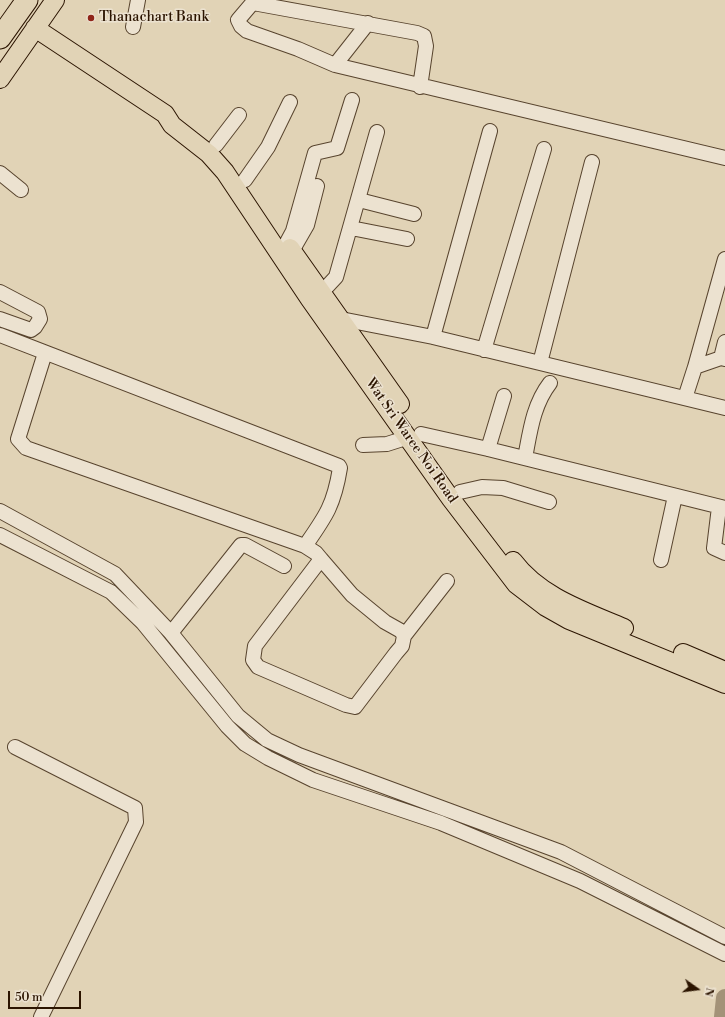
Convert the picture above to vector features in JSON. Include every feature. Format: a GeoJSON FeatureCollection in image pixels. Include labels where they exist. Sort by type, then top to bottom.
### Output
{"type":"FeatureCollection","features":[{"type":"Feature","properties":{"kind":"highway"},"geometry":{"type":"LineString","coordinates":[[0,24],[17,0]]}},
{"type":"Feature","properties":{"kind":"highway"},"geometry":{"type":"LineString","coordinates":[[0,38],[27,0]]}},
{"type":"Feature","properties":{"kind":"main road"},"geometry":{"type":"LineString","coordinates":[[0,79],[34,28],[55,0]]}},
{"type":"Feature","properties":{"kind":"main road","name":"Wat Sri Waree Noi Road"},"geometry":{"type":"LineString","coordinates":[[34,28],[165,114],[172,124],[208,154],[225,172],[309,298],[522,573],[554,597],[576,608],[725,671]]}},
{"type":"Feature","properties":{"kind":"main road","name":"Wat Sri Waree Noi Road"},"geometry":{"type":"LineString","coordinates":[[165,114],[178,115],[216,145],[232,162],[289,247],[341,319],[415,436],[451,499],[511,578],[529,596],[570,620],[725,684]]}},
{"type":"Feature","properties":{"kind":"street"},"geometry":{"type":"LineString","coordinates":[[133,26],[138,0]]}},
{"type":"Feature","properties":{"kind":"street"},"geometry":{"type":"LineString","coordinates":[[420,87],[426,46],[424,36],[368,23],[254,1],[238,20],[244,28],[335,65],[420,87],[725,158]]}},
{"type":"Feature","properties":{"kind":"street"},"geometry":{"type":"LineString","coordinates":[[335,65],[368,23]]}},
{"type":"Feature","properties":{"kind":"street"},"geometry":{"type":"LineString","coordinates":[[289,247],[315,153],[337,148],[352,100]]}},
{"type":"Feature","properties":{"kind":"street"},"geometry":{"type":"LineString","coordinates":[[245,180],[268,147],[290,102]]}},
{"type":"Feature","properties":{"kind":"street"},"geometry":{"type":"LineString","coordinates":[[216,145],[239,115]]}},
{"type":"Feature","properties":{"kind":"street"},"geometry":{"type":"LineString","coordinates":[[433,338],[490,131]]}},
{"type":"Feature","properties":{"kind":"street"},"geometry":{"type":"LineString","coordinates":[[322,292],[336,277],[377,132]]}},
{"type":"Feature","properties":{"kind":"street"},"geometry":{"type":"LineString","coordinates":[[484,350],[544,149]]}},
{"type":"Feature","properties":{"kind":"street"},"geometry":{"type":"LineString","coordinates":[[540,363],[592,162]]}},
{"type":"Feature","properties":{"kind":"street"},"geometry":{"type":"LineString","coordinates":[[0,173],[21,190]]}},
{"type":"Feature","properties":{"kind":"street"},"geometry":{"type":"LineString","coordinates":[[289,247],[308,225],[317,186]]}},
{"type":"Feature","properties":{"kind":"street"},"geometry":{"type":"LineString","coordinates":[[359,200],[414,214]]}},
{"type":"Feature","properties":{"kind":"street"},"geometry":{"type":"LineString","coordinates":[[351,228],[406,239]]}},
{"type":"Feature","properties":{"kind":"street"},"geometry":{"type":"LineString","coordinates":[[685,398],[725,258]]}},
{"type":"Feature","properties":{"kind":"street"},"geometry":{"type":"LineString","coordinates":[[0,292],[38,312],[40,319],[31,330],[0,319]]}},
{"type":"Feature","properties":{"kind":"street"},"geometry":{"type":"LineString","coordinates":[[341,319],[433,338],[725,408]]}},
{"type":"Feature","properties":{"kind":"street"},"geometry":{"type":"LineString","coordinates":[[0,335],[339,466],[340,468],[334,499],[329,511],[305,546]]}},
{"type":"Feature","properties":{"kind":"street"},"geometry":{"type":"LineString","coordinates":[[695,367],[723,358],[725,342]]}},
{"type":"Feature","properties":{"kind":"street"},"geometry":{"type":"LineString","coordinates":[[45,353],[18,439],[26,448],[305,546],[316,553],[352,595],[385,622],[401,631],[404,636]]}},
{"type":"Feature","properties":{"kind":"street"},"geometry":{"type":"LineString","coordinates":[[525,458],[534,414],[541,395],[550,383]]}},
{"type":"Feature","properties":{"kind":"street"},"geometry":{"type":"LineString","coordinates":[[488,449],[504,396]]}},
{"type":"Feature","properties":{"kind":"street"},"geometry":{"type":"LineString","coordinates":[[363,445],[387,444],[415,436],[488,449],[722,508],[714,548],[725,553]]}},
{"type":"Feature","properties":{"kind":"street"},"geometry":{"type":"LineString","coordinates":[[460,492],[482,487],[503,488],[549,502]]}},
{"type":"Feature","properties":{"kind":"street"},"geometry":{"type":"LineString","coordinates":[[661,560],[675,496]]}},
{"type":"Feature","properties":{"kind":"street"},"geometry":{"type":"LineString","coordinates":[[0,511],[115,574],[171,633],[238,716],[267,740],[299,755],[561,852],[723,937]]}},
{"type":"Feature","properties":{"kind":"street"},"geometry":{"type":"LineString","coordinates":[[0,535],[111,592],[143,623],[227,726],[245,744],[268,758],[313,780],[441,823],[580,881],[722,952]]}},
{"type":"Feature","properties":{"kind":"street"},"geometry":{"type":"LineString","coordinates":[[171,633],[242,545],[245,545],[284,566]]}},
{"type":"Feature","properties":{"kind":"street"},"geometry":{"type":"LineString","coordinates":[[54,562],[62,546]]}},
{"type":"Feature","properties":{"kind":"street"},"geometry":{"type":"LineString","coordinates":[[321,559],[255,646],[253,660],[258,667],[346,705],[355,707],[402,646],[404,636],[446,581]]}},
{"type":"Feature","properties":{"kind":"street"},"geometry":{"type":"LineString","coordinates":[[15,747],[135,808],[137,815],[136,822],[41,1017]]}},
{"type":"Feature","properties":{"kind":"street"},"geometry":{"type":"LineString","coordinates":[[441,823],[447,810]]}},
{"type":"Feature","properties":{"kind":"waterway"},"geometry":{"type":"LineString","coordinates":[[723,1017],[725,998]]}},
{"type":"Feature","properties":{"kind":"place","name":"Thanachart Bank"},"geometry":{"type":"Point","coordinates":[91,18]}}]}
